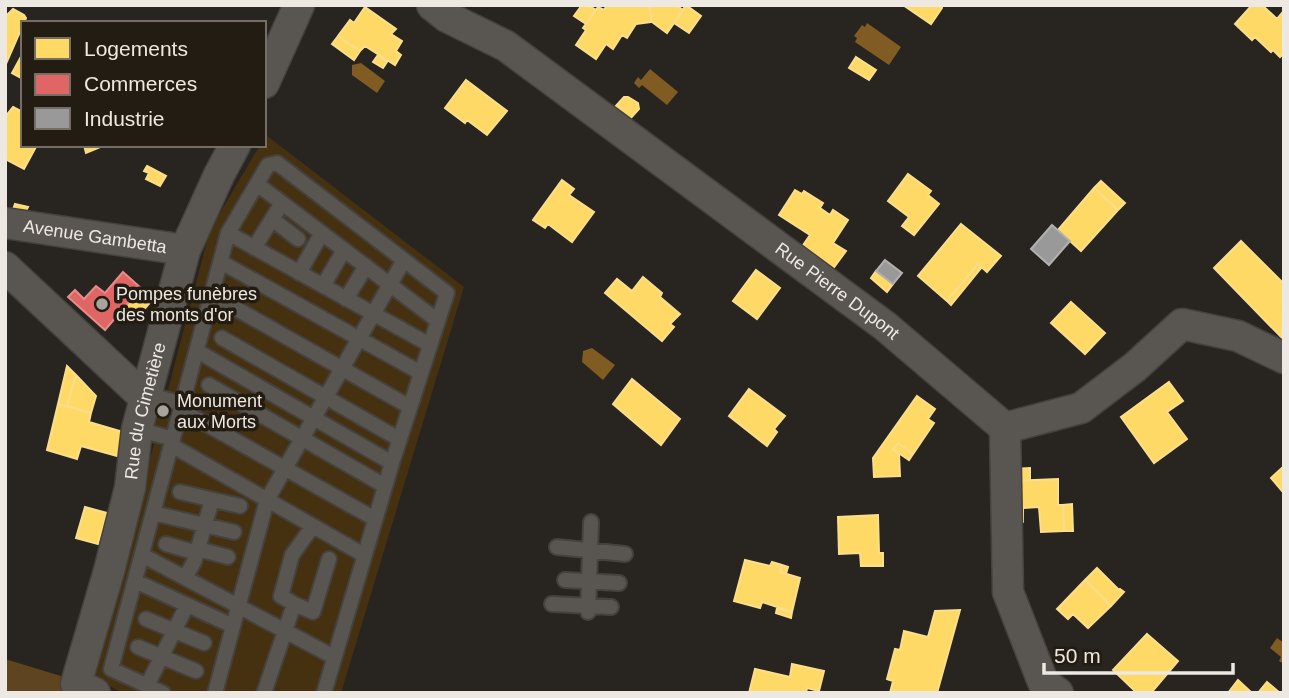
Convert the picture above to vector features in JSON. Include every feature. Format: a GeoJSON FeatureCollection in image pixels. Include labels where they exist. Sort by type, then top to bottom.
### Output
{"type":"FeatureCollection","features":[{"type":"Feature","properties":{"kind":"street"},"geometry":{"type":"LineString","coordinates":[[266,79],[299,5]]}},
{"type":"Feature","properties":{"kind":"street","name":"Rue Pierre Dupont"},"geometry":{"type":"LineString","coordinates":[[432,5],[447,17],[506,46],[886,326],[1005,428]]}},
{"type":"Feature","properties":{"kind":"street","name":"Rue du Cimetière"},"geometry":{"type":"LineString","coordinates":[[86,689],[109,571],[130,488],[137,429],[146,396],[190,237],[234,147]]}},
{"type":"Feature","properties":{"kind":"street","name":"Avenue Gambetta"},"geometry":{"type":"LineString","coordinates":[[5,223],[190,237]]}},
{"type":"Feature","properties":{"kind":"street"},"geometry":{"type":"LineString","coordinates":[[5,267],[146,396]]}},
{"type":"Feature","properties":{"kind":"street"},"geometry":{"type":"LineString","coordinates":[[1058,693],[1044,682],[1008,592],[1005,428],[1082,408],[1135,367],[1182,324],[1238,336],[1284,358]]}},
{"type":"Feature","properties":{"kind":"lane"},"geometry":{"type":"LineString","coordinates":[[163,693],[111,669],[228,235],[268,165],[277,163],[447,293],[399,439],[324,693]]}},
{"type":"Feature","properties":{"kind":"lane"},"geometry":{"type":"LineString","coordinates":[[257,184],[438,321]]}},
{"type":"Feature","properties":{"kind":"lane"},"geometry":{"type":"LineString","coordinates":[[254,248],[282,203]]}},
{"type":"Feature","properties":{"kind":"lane"},"geometry":{"type":"LineString","coordinates":[[272,219],[298,239]]}},
{"type":"Feature","properties":{"kind":"lane"},"geometry":{"type":"LineString","coordinates":[[299,273],[322,233]]}},
{"type":"Feature","properties":{"kind":"lane"},"geometry":{"type":"LineString","coordinates":[[190,237],[228,235],[430,345]]}},
{"type":"Feature","properties":{"kind":"lane"},"geometry":{"type":"LineString","coordinates":[[323,286],[344,250]]}},
{"type":"Feature","properties":{"kind":"lane"},"geometry":{"type":"LineString","coordinates":[[215,693],[267,500],[404,260]]}},
{"type":"Feature","properties":{"kind":"lane"},"geometry":{"type":"LineString","coordinates":[[220,262],[421,373]]}},
{"type":"Feature","properties":{"kind":"lane"},"geometry":{"type":"LineString","coordinates":[[346,299],[366,266]]}},
{"type":"Feature","properties":{"kind":"lane"},"geometry":{"type":"LineString","coordinates":[[212,295],[410,407]]}},
{"type":"Feature","properties":{"kind":"lane"},"geometry":{"type":"LineString","coordinates":[[222,338],[399,439]]}},
{"type":"Feature","properties":{"kind":"lane"},"geometry":{"type":"LineString","coordinates":[[197,351],[392,463]]}},
{"type":"Feature","properties":{"kind":"lane"},"geometry":{"type":"LineString","coordinates":[[209,385],[385,486]]}},
{"type":"Feature","properties":{"kind":"lane"},"geometry":{"type":"LineString","coordinates":[[146,396],[182,407],[375,519]]}},
{"type":"Feature","properties":{"kind":"lane"},"geometry":{"type":"LineString","coordinates":[[137,429],[172,442],[364,555]]}},
{"type":"Feature","properties":{"kind":"lane"},"geometry":{"type":"LineString","coordinates":[[180,492],[240,506]]}},
{"type":"Feature","properties":{"kind":"lane"},"geometry":{"type":"LineString","coordinates":[[185,578],[197,551],[212,500]]}},
{"type":"Feature","properties":{"kind":"lane"},"geometry":{"type":"LineString","coordinates":[[153,513],[234,533]]}},
{"type":"Feature","properties":{"kind":"lane"},"geometry":{"type":"LineString","coordinates":[[588,609],[591,522]]}},
{"type":"Feature","properties":{"kind":"lane"},"geometry":{"type":"LineString","coordinates":[[313,526],[292,555],[281,596],[313,612],[329,559]]}},
{"type":"Feature","properties":{"kind":"lane"},"geometry":{"type":"LineString","coordinates":[[166,544],[228,557]]}},
{"type":"Feature","properties":{"kind":"lane"},"geometry":{"type":"LineString","coordinates":[[556,547],[625,554]]}},
{"type":"Feature","properties":{"kind":"lane"},"geometry":{"type":"LineString","coordinates":[[142,555],[334,657]]}},
{"type":"Feature","properties":{"kind":"lane"},"geometry":{"type":"LineString","coordinates":[[565,580],[619,583]]}},
{"type":"Feature","properties":{"kind":"lane"},"geometry":{"type":"LineString","coordinates":[[135,581],[233,626]]}},
{"type":"Feature","properties":{"kind":"lane"},"geometry":{"type":"LineString","coordinates":[[264,693],[295,604]]}},
{"type":"Feature","properties":{"kind":"lane"},"geometry":{"type":"LineString","coordinates":[[552,604],[588,609],[611,607]]}},
{"type":"Feature","properties":{"kind":"lane"},"geometry":{"type":"LineString","coordinates":[[147,686],[187,605]]}},
{"type":"Feature","properties":{"kind":"lane"},"geometry":{"type":"LineString","coordinates":[[146,619],[204,643]]}},
{"type":"Feature","properties":{"kind":"lane"},"geometry":{"type":"LineString","coordinates":[[138,647],[196,671]]}},
{"type":"Feature","properties":{"kind":"shaded area"},"geometry":{"type":"Polygon","coordinates":[[[867,23],[901,47],[889,65],[855,42],[857,38],[854,36],[862,25],[865,27],[867,23]]]}},
{"type":"Feature","properties":{"kind":"shaded area"},"geometry":{"type":"Polygon","coordinates":[[[361,63],[385,81],[377,93],[352,75],[352,65],[361,63]]]}},
{"type":"Feature","properties":{"kind":"shaded area"},"geometry":{"type":"Polygon","coordinates":[[[650,69],[678,92],[667,105],[642,85],[639,88],[634,83],[638,77],[641,80],[650,69]]]}},
{"type":"Feature","properties":{"kind":"shaded area"},"geometry":{"type":"Polygon","coordinates":[[[266,135],[464,287],[341,693],[123,693],[91,677],[154,444],[146,440],[163,409],[214,223],[259,147],[266,147],[266,135]]]}},
{"type":"Feature","properties":{"kind":"shaded area"},"geometry":{"type":"Polygon","coordinates":[[[592,348],[615,365],[603,380],[582,362],[583,351],[592,348]]]}},
{"type":"Feature","properties":{"kind":"shaded area"},"geometry":{"type":"Polygon","coordinates":[[[1277,638],[1284,643],[1284,664],[1279,661],[1281,657],[1270,648],[1277,638]]]}},
{"type":"Feature","properties":{"kind":"shaded area"},"geometry":{"type":"Polygon","coordinates":[[[5,659],[61,676],[62,693],[5,693],[5,659]]]}},
{"type":"Feature","properties":{"kind":"building: Logements"},"geometry":{"type":"Polygon","coordinates":[[[582,5],[596,10],[586,24],[574,16],[582,5]]]}},
{"type":"Feature","properties":{"kind":"building: Logements"},"geometry":{"type":"Polygon","coordinates":[[[607,5],[649,5],[652,22],[636,24],[627,38],[622,35],[613,49],[606,44],[596,59],[576,45],[586,30],[583,28],[598,7],[604,10],[607,5]]]}},
{"type":"Feature","properties":{"kind":"building: Logements"},"geometry":{"type":"Polygon","coordinates":[[[649,5],[676,5],[683,10],[667,33],[652,22],[649,5]]]}},
{"type":"Feature","properties":{"kind":"building: Logements"},"geometry":{"type":"Polygon","coordinates":[[[686,5],[701,16],[689,33],[674,23],[686,5]]]}},
{"type":"Feature","properties":{"kind":"building: Logements"},"geometry":{"type":"Polygon","coordinates":[[[903,5],[942,5],[942,8],[931,24],[903,5]]]}},
{"type":"Feature","properties":{"kind":"building: Logements"},"geometry":{"type":"Polygon","coordinates":[[[1252,5],[1262,5],[1277,19],[1282,13],[1284,15],[1284,53],[1280,57],[1255,37],[1252,40],[1235,24],[1252,5]]]}},
{"type":"Feature","properties":{"kind":"building: Logements"},"geometry":{"type":"Polygon","coordinates":[[[365,7],[396,29],[391,34],[402,41],[396,51],[401,55],[395,65],[365,46],[360,51],[338,36],[350,20],[354,23],[365,7]]]}},
{"type":"Feature","properties":{"kind":"building: Logements"},"geometry":{"type":"Polygon","coordinates":[[[13,9],[26,18],[21,21],[21,29],[5,66],[5,17],[13,9]]]}},
{"type":"Feature","properties":{"kind":"building: Logements"},"geometry":{"type":"Polygon","coordinates":[[[338,36],[360,51],[354,60],[332,44],[338,36]]]}},
{"type":"Feature","properties":{"kind":"building: Logements"},"geometry":{"type":"Polygon","coordinates":[[[378,55],[387,62],[383,68],[373,62],[378,55]]]}},
{"type":"Feature","properties":{"kind":"building: Logements"},"geometry":{"type":"Polygon","coordinates":[[[21,57],[21,78],[12,73],[21,57]]]}},
{"type":"Feature","properties":{"kind":"building: Logements"},"geometry":{"type":"Polygon","coordinates":[[[856,57],[876,70],[869,80],[849,68],[856,57]]]}},
{"type":"Feature","properties":{"kind":"building: Logements"},"geometry":{"type":"Polygon","coordinates":[[[466,80],[507,111],[487,135],[445,108],[466,80]]]}},
{"type":"Feature","properties":{"kind":"building: Logements"},"geometry":{"type":"Polygon","coordinates":[[[624,97],[638,103],[639,109],[630,119],[615,107],[624,97]]]}},
{"type":"Feature","properties":{"kind":"building: Logements"},"geometry":{"type":"Polygon","coordinates":[[[13,107],[21,111],[21,147],[36,147],[24,169],[5,159],[5,117],[13,107]]]}},
{"type":"Feature","properties":{"kind":"building: Logements"},"geometry":{"type":"Polygon","coordinates":[[[84,147],[100,147],[86,153],[84,147]]]}},
{"type":"Feature","properties":{"kind":"building: Logements"},"geometry":{"type":"Polygon","coordinates":[[[147,166],[166,176],[160,186],[146,179],[149,173],[144,171],[147,166]]]}},
{"type":"Feature","properties":{"kind":"building: Logements"},"geometry":{"type":"Polygon","coordinates":[[[908,174],[931,191],[928,195],[939,204],[914,235],[902,226],[909,217],[888,201],[908,174]]]}},
{"type":"Feature","properties":{"kind":"building: Logements"},"geometry":{"type":"Polygon","coordinates":[[[562,180],[574,189],[569,195],[594,212],[572,242],[548,224],[545,228],[533,220],[562,180]]]}},
{"type":"Feature","properties":{"kind":"building: Logements"},"geometry":{"type":"Polygon","coordinates":[[[1101,181],[1125,203],[1118,210],[1094,188],[1101,181]]]}},
{"type":"Feature","properties":{"kind":"building: Logements"},"geometry":{"type":"Polygon","coordinates":[[[1094,188],[1118,210],[1081,251],[1058,230],[1094,188]]]}},
{"type":"Feature","properties":{"kind":"building: Logements"},"geometry":{"type":"Polygon","coordinates":[[[795,190],[802,194],[804,191],[823,203],[820,208],[830,215],[833,210],[848,220],[833,243],[846,251],[829,274],[799,251],[810,235],[779,215],[795,190]]]}},
{"type":"Feature","properties":{"kind":"building: Logements"},"geometry":{"type":"Polygon","coordinates":[[[15,204],[28,207],[24,215],[12,212],[15,204]]]}},
{"type":"Feature","properties":{"kind":"building: Logements"},"geometry":{"type":"Polygon","coordinates":[[[961,224],[1001,256],[987,272],[978,264],[947,301],[918,276],[961,224]]]}},
{"type":"Feature","properties":{"kind":"building: Logements"},"geometry":{"type":"Polygon","coordinates":[[[1241,241],[1284,284],[1282,338],[1214,268],[1241,241]]]}},
{"type":"Feature","properties":{"kind":"building: Logements"},"geometry":{"type":"Polygon","coordinates":[[[978,264],[982,267],[951,305],[947,301],[978,264]]]}},
{"type":"Feature","properties":{"kind":"building: Logements"},"geometry":{"type":"Polygon","coordinates":[[[756,270],[780,288],[757,319],[733,301],[756,270]]]}},
{"type":"Feature","properties":{"kind":"building: Logements"},"geometry":{"type":"Polygon","coordinates":[[[876,271],[893,284],[887,292],[871,278],[876,271]]]}},
{"type":"Feature","properties":{"kind":"building: Logements"},"geometry":{"type":"Polygon","coordinates":[[[643,277],[662,293],[660,297],[680,314],[670,324],[674,327],[662,341],[605,293],[617,279],[632,291],[643,277]]]}},
{"type":"Feature","properties":{"kind":"building: Logements"},"geometry":{"type":"Polygon","coordinates":[[[140,290],[152,300],[135,320],[123,310],[140,290]]]}},
{"type":"Feature","properties":{"kind":"building: Logements"},"geometry":{"type":"Polygon","coordinates":[[[1071,302],[1105,333],[1085,354],[1051,323],[1071,302]]]}},
{"type":"Feature","properties":{"kind":"building: Logements"},"geometry":{"type":"Polygon","coordinates":[[[67,366],[76,375],[67,406],[58,404],[67,366]]]}},
{"type":"Feature","properties":{"kind":"building: Logements"},"geometry":{"type":"Polygon","coordinates":[[[76,375],[96,396],[91,413],[67,406],[76,375]]]}},
{"type":"Feature","properties":{"kind":"building: Logements"},"geometry":{"type":"Polygon","coordinates":[[[632,379],[680,419],[661,445],[613,404],[632,379]]]}},
{"type":"Feature","properties":{"kind":"building: Logements"},"geometry":{"type":"Polygon","coordinates":[[[1169,382],[1183,401],[1167,412],[1187,439],[1154,463],[1121,417],[1169,382]]]}},
{"type":"Feature","properties":{"kind":"building: Logements"},"geometry":{"type":"Polygon","coordinates":[[[749,389],[785,416],[774,429],[777,432],[767,446],[729,416],[749,389]]]}},
{"type":"Feature","properties":{"kind":"building: Logements"},"geometry":{"type":"Polygon","coordinates":[[[917,396],[935,409],[928,419],[934,423],[913,454],[898,443],[893,449],[899,454],[900,476],[874,477],[873,458],[917,396]]]}},
{"type":"Feature","properties":{"kind":"building: Logements"},"geometry":{"type":"Polygon","coordinates":[[[58,404],[91,413],[89,422],[123,432],[117,456],[81,446],[77,459],[47,450],[58,404]]]}},
{"type":"Feature","properties":{"kind":"building: Logements"},"geometry":{"type":"Polygon","coordinates":[[[898,443],[913,454],[909,460],[893,449],[898,443]]]}},
{"type":"Feature","properties":{"kind":"building: Logements"},"geometry":{"type":"Polygon","coordinates":[[[1284,466],[1284,490],[1282,491],[1271,478],[1284,466]]]}},
{"type":"Feature","properties":{"kind":"building: Logements"},"geometry":{"type":"Polygon","coordinates":[[[1030,468],[1030,480],[1012,481],[1011,469],[1030,468]]]}},
{"type":"Feature","properties":{"kind":"building: Logements"},"geometry":{"type":"Polygon","coordinates":[[[1058,479],[1058,505],[1063,505],[1064,531],[1041,532],[1039,507],[1023,508],[1023,522],[1016,523],[1012,481],[1058,479]]]}},
{"type":"Feature","properties":{"kind":"building: Logements"},"geometry":{"type":"Polygon","coordinates":[[[1072,504],[1073,531],[1064,531],[1063,505],[1072,504]]]}},
{"type":"Feature","properties":{"kind":"building: Logements"},"geometry":{"type":"Polygon","coordinates":[[[85,507],[107,513],[98,544],[76,538],[85,507]]]}},
{"type":"Feature","properties":{"kind":"building: Logements"},"geometry":{"type":"Polygon","coordinates":[[[878,515],[879,553],[883,553],[883,566],[861,566],[860,553],[839,554],[838,517],[878,515]]]}},
{"type":"Feature","properties":{"kind":"building: Logements"},"geometry":{"type":"Polygon","coordinates":[[[745,560],[770,566],[772,562],[782,565],[780,572],[800,578],[792,612],[762,602],[760,608],[734,601],[745,560]]]}},
{"type":"Feature","properties":{"kind":"building: Logements"},"geometry":{"type":"Polygon","coordinates":[[[782,565],[788,567],[786,574],[780,572],[782,565]]]}},
{"type":"Feature","properties":{"kind":"building: Logements"},"geometry":{"type":"Polygon","coordinates":[[[1097,568],[1124,592],[1111,606],[1085,580],[1097,568]]]}},
{"type":"Feature","properties":{"kind":"building: Logements"},"geometry":{"type":"Polygon","coordinates":[[[1085,580],[1111,606],[1088,628],[1073,614],[1068,619],[1057,609],[1085,580]]]}},
{"type":"Feature","properties":{"kind":"building: Logements"},"geometry":{"type":"Polygon","coordinates":[[[777,608],[792,612],[791,618],[776,613],[777,608]]]}},
{"type":"Feature","properties":{"kind":"building: Logements"},"geometry":{"type":"Polygon","coordinates":[[[960,610],[937,693],[890,693],[893,681],[887,679],[895,649],[900,650],[904,631],[928,637],[935,611],[960,610]]]}},
{"type":"Feature","properties":{"kind":"building: Logements"},"geometry":{"type":"Polygon","coordinates":[[[1147,634],[1178,661],[1151,693],[1137,693],[1113,670],[1147,634]]]}},
{"type":"Feature","properties":{"kind":"building: Logements"},"geometry":{"type":"Polygon","coordinates":[[[792,664],[824,671],[819,691],[807,688],[806,693],[749,693],[755,669],[790,677],[792,664]]]}},
{"type":"Feature","properties":{"kind":"building: Logements"},"geometry":{"type":"Polygon","coordinates":[[[1238,680],[1252,693],[1228,693],[1238,680]]]}},
{"type":"Feature","properties":{"kind":"building: Logements"},"geometry":{"type":"Polygon","coordinates":[[[1267,682],[1280,693],[1258,693],[1267,682]]]}},
{"type":"Feature","properties":{"kind":"building: Commerces","name":"Pompes funèbres des monts d'or"},"geometry":{"type":"Polygon","coordinates":[[[123,272],[141,288],[105,330],[68,297],[75,290],[84,299],[96,286],[105,293],[123,272]]]}},
{"type":"Feature","properties":{"kind":"building: Industrie"},"geometry":{"type":"Polygon","coordinates":[[[1052,225],[1070,241],[1049,265],[1031,249],[1052,225]]]}},
{"type":"Feature","properties":{"kind":"building: Industrie"},"geometry":{"type":"Polygon","coordinates":[[[885,260],[902,273],[893,284],[876,271],[885,260]]]}},
{"type":"Feature","properties":{"kind":"place","name":"Pompes funèbres des monts d'or"},"geometry":{"type":"Point","coordinates":[102,304]}},
{"type":"Feature","properties":{"kind":"place","name":"Monument aux Morts"},"geometry":{"type":"Point","coordinates":[163,411]}}]}
